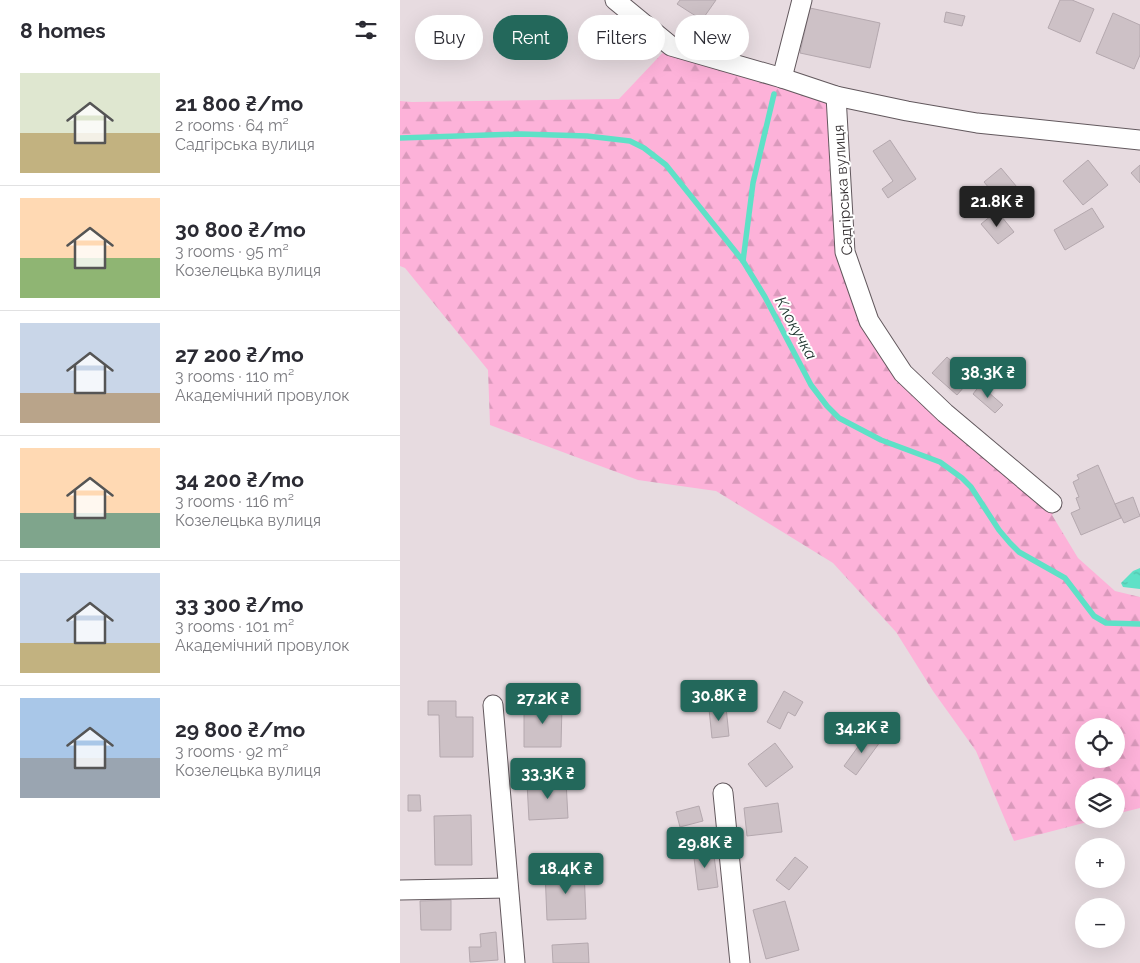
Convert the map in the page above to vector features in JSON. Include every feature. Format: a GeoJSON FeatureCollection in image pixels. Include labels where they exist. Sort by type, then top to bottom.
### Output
{"type":"FeatureCollection","features":[{"type":"Feature","properties":{"kind":"street"},"geometry":{"type":"LineString","coordinates":[[615,0],[672,46],[836,96],[976,123],[1140,140]]}},
{"type":"Feature","properties":{"kind":"street"},"geometry":{"type":"LineString","coordinates":[[782,78],[802,0]]}},
{"type":"Feature","properties":{"kind":"street","name":"Садгірська вулиця"},"geometry":{"type":"LineString","coordinates":[[836,96],[844,252],[869,321],[903,373],[945,413],[1052,503]]}},
{"type":"Feature","properties":{"kind":"street"},"geometry":{"type":"LineString","coordinates":[[493,705],[515,963]]}},
{"type":"Feature","properties":{"kind":"street"},"geometry":{"type":"LineString","coordinates":[[723,793],[740,963]]}},
{"type":"Feature","properties":{"kind":"street"},"geometry":{"type":"LineString","coordinates":[[400,890],[508,888]]}},
{"type":"Feature","properties":{"kind":"green space"},"geometry":{"type":"Polygon","coordinates":[[[671,44],[675,45],[675,60],[723,60],[838,95],[847,252],[871,320],[905,372],[1058,503],[1052,515],[1078,558],[1115,591],[1140,597],[1140,808],[1125,812],[1125,778],[1075,778],[1075,825],[1014,841],[976,751],[933,691],[896,632],[833,563],[716,491],[638,480],[490,425],[488,370],[405,268],[400,266],[400,101],[619,99],[656,60],[665,60],[665,50],[671,44]]]}},
{"type":"Feature","properties":{"kind":"water"},"geometry":{"type":"Polygon","coordinates":[[[1140,568],[1140,589],[1123,587],[1121,583],[1133,571],[1140,568]]]}},
{"type":"Feature","properties":{"kind":"building"},"geometry":{"type":"Polygon","coordinates":[[[680,0],[716,0],[706,15],[694,15],[677,4],[680,0]]]}},
{"type":"Feature","properties":{"kind":"building"},"geometry":{"type":"Polygon","coordinates":[[[1060,0],[1072,0],[1094,9],[1080,42],[1048,28],[1060,0]]]}},
{"type":"Feature","properties":{"kind":"building"},"geometry":{"type":"Polygon","coordinates":[[[810,8],[880,23],[870,68],[800,53],[810,8]]]}},
{"type":"Feature","properties":{"kind":"building"},"geometry":{"type":"Polygon","coordinates":[[[946,12],[965,16],[962,26],[944,22],[946,12]]]}},
{"type":"Feature","properties":{"kind":"building"},"geometry":{"type":"Polygon","coordinates":[[[1113,13],[1140,25],[1140,55],[1134,69],[1096,53],[1113,13]]]}},
{"type":"Feature","properties":{"kind":"building"},"geometry":{"type":"Polygon","coordinates":[[[890,140],[916,179],[888,198],[882,189],[893,181],[873,151],[890,140]]]}},
{"type":"Feature","properties":{"kind":"building"},"geometry":{"type":"Polygon","coordinates":[[[1088,160],[1108,185],[1083,205],[1063,181],[1088,160]]]}},
{"type":"Feature","properties":{"kind":"building"},"geometry":{"type":"Polygon","coordinates":[[[1140,165],[1140,183],[1131,173],[1140,165]]]}},
{"type":"Feature","properties":{"kind":"building"},"geometry":{"type":"Polygon","coordinates":[[[1001,168],[1022,193],[1005,207],[984,182],[1001,168]]]}},
{"type":"Feature","properties":{"kind":"building"},"geometry":{"type":"Polygon","coordinates":[[[1092,208],[1104,227],[1065,250],[1054,230],[1092,208]]]}},
{"type":"Feature","properties":{"kind":"building"},"geometry":{"type":"Polygon","coordinates":[[[997,211],[1014,232],[998,244],[981,224],[997,211]]]}},
{"type":"Feature","properties":{"kind":"building"},"geometry":{"type":"Polygon","coordinates":[[[947,357],[971,379],[957,395],[932,373],[947,357]]]}},
{"type":"Feature","properties":{"kind":"building"},"geometry":{"type":"Polygon","coordinates":[[[980,385],[1003,405],[995,413],[973,394],[980,385]]]}},
{"type":"Feature","properties":{"kind":"building"},"geometry":{"type":"Polygon","coordinates":[[[1098,465],[1121,518],[1081,535],[1071,513],[1080,509],[1076,498],[1079,497],[1073,482],[1079,479],[1077,475],[1098,465]]]}},
{"type":"Feature","properties":{"kind":"building"},"geometry":{"type":"Polygon","coordinates":[[[1133,497],[1140,516],[1124,523],[1115,504],[1133,497]]]}},
{"type":"Feature","properties":{"kind":"building"},"geometry":{"type":"Polygon","coordinates":[[[784,691],[803,702],[795,716],[788,712],[780,729],[767,722],[784,691]]]}},
{"type":"Feature","properties":{"kind":"building"},"geometry":{"type":"Polygon","coordinates":[[[428,701],[456,701],[456,717],[473,717],[473,757],[440,757],[439,715],[428,715],[428,701]]]}},
{"type":"Feature","properties":{"kind":"building"},"geometry":{"type":"Polygon","coordinates":[[[524,704],[562,704],[561,747],[524,747],[524,704]]]}},
{"type":"Feature","properties":{"kind":"building"},"geometry":{"type":"Polygon","coordinates":[[[726,707],[729,736],[712,738],[709,709],[726,707]]]}},
{"type":"Feature","properties":{"kind":"building"},"geometry":{"type":"Polygon","coordinates":[[[868,733],[880,742],[856,775],[844,766],[868,733]]]}},
{"type":"Feature","properties":{"kind":"building"},"geometry":{"type":"Polygon","coordinates":[[[775,743],[793,767],[766,787],[748,764],[775,743]]]}},
{"type":"Feature","properties":{"kind":"building"},"geometry":{"type":"Polygon","coordinates":[[[566,781],[568,818],[529,820],[527,783],[566,781]]]}},
{"type":"Feature","properties":{"kind":"building"},"geometry":{"type":"Polygon","coordinates":[[[408,795],[420,795],[421,811],[408,811],[408,795]]]}},
{"type":"Feature","properties":{"kind":"building"},"geometry":{"type":"Polygon","coordinates":[[[778,803],[782,832],[747,836],[744,808],[778,803]]]}},
{"type":"Feature","properties":{"kind":"building"},"geometry":{"type":"Polygon","coordinates":[[[699,806],[703,821],[680,827],[676,812],[699,806]]]}},
{"type":"Feature","properties":{"kind":"building"},"geometry":{"type":"Polygon","coordinates":[[[471,815],[472,865],[435,865],[434,816],[471,815]]]}},
{"type":"Feature","properties":{"kind":"building"},"geometry":{"type":"Polygon","coordinates":[[[713,848],[718,887],[698,890],[693,850],[713,848]]]}},
{"type":"Feature","properties":{"kind":"building"},"geometry":{"type":"Polygon","coordinates":[[[795,857],[808,867],[789,890],[776,880],[795,857]]]}},
{"type":"Feature","properties":{"kind":"building"},"geometry":{"type":"Polygon","coordinates":[[[584,869],[586,919],[547,920],[545,871],[584,869]]]}},
{"type":"Feature","properties":{"kind":"building"},"geometry":{"type":"Polygon","coordinates":[[[451,900],[451,930],[421,930],[420,901],[451,900]]]}},
{"type":"Feature","properties":{"kind":"building"},"geometry":{"type":"Polygon","coordinates":[[[785,901],[799,950],[766,959],[753,910],[785,901]]]}},
{"type":"Feature","properties":{"kind":"building"},"geometry":{"type":"Polygon","coordinates":[[[496,932],[498,960],[470,962],[469,947],[481,947],[480,934],[496,932]]]}},
{"type":"Feature","properties":{"kind":"building"},"geometry":{"type":"Polygon","coordinates":[[[588,943],[589,963],[553,963],[552,945],[588,943]]]}},
{"type":"Feature","properties":{"kind":"waterway"},"geometry":{"type":"LineString","coordinates":[[743,261],[753,183],[774,94]]}},
{"type":"Feature","properties":{"kind":"waterway","name":"Клокучка"},"geometry":{"type":"LineString","coordinates":[[400,138],[521,134],[587,136],[630,141],[644,148],[666,165],[743,261],[765,297],[811,385],[839,418],[881,440],[940,462],[971,487],[999,530],[1010,543],[1019,552],[1065,578],[1094,616],[1106,623],[1140,624]]}}]}
